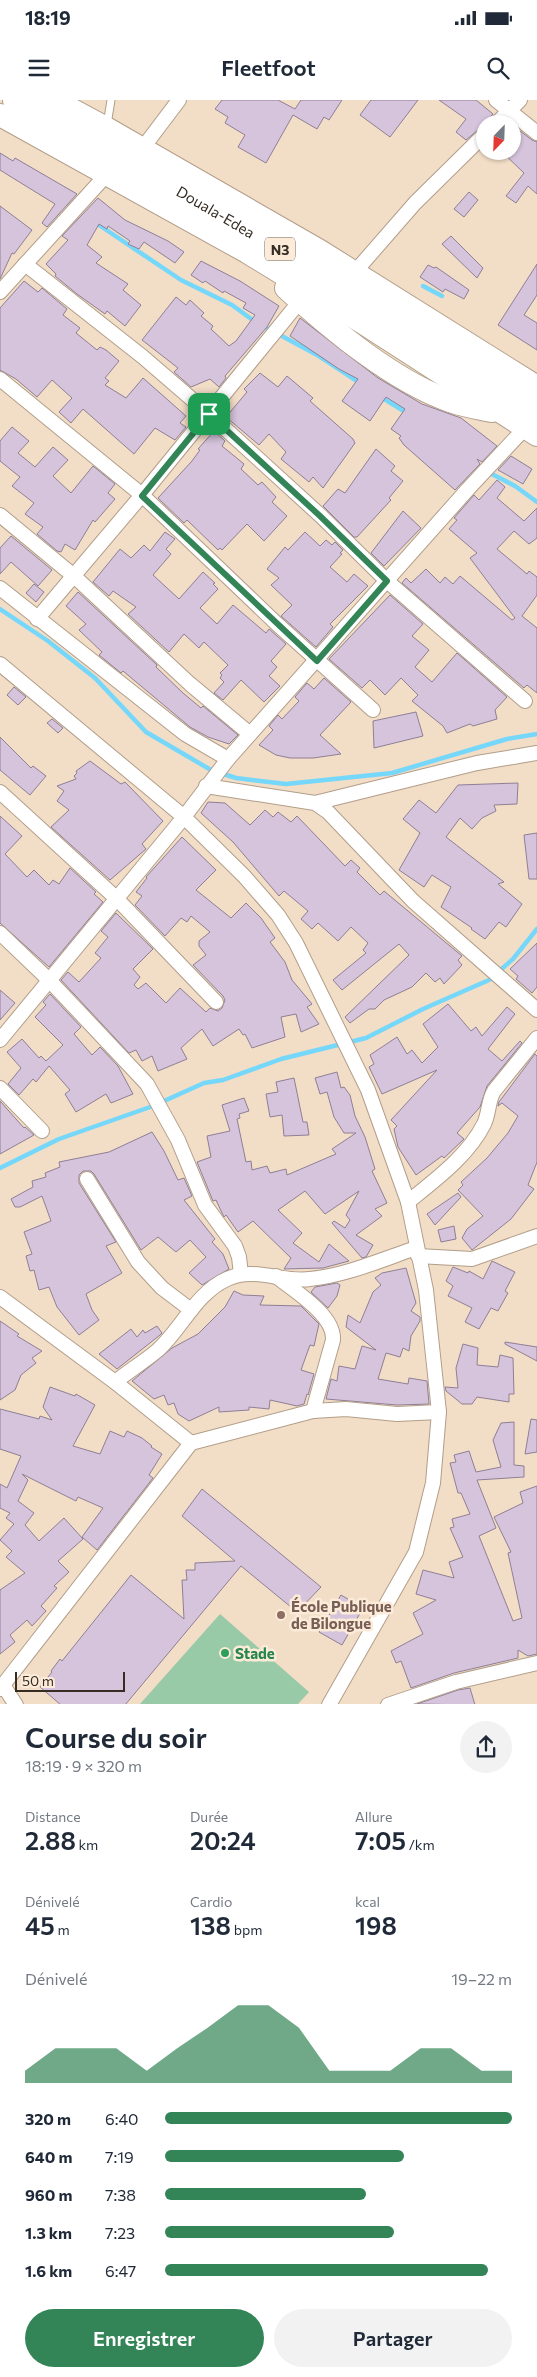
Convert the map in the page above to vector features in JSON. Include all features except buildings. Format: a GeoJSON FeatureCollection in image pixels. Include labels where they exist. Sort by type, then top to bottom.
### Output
{"type":"FeatureCollection","features":[{"type":"Feature","properties":{"kind":"highway","name":"Douala-Edea"},"geometry":{"type":"LineString","coordinates":[[16,100],[102,146],[334,281],[527,422]]}},
{"type":"Feature","properties":{"kind":"main road"},"geometry":{"type":"LineString","coordinates":[[54,100],[106,128],[354,273],[537,387]]}},
{"type":"Feature","properties":{"kind":"main road"},"geometry":{"type":"LineString","coordinates":[[0,115],[108,173],[247,252],[527,422]]}},
{"type":"Feature","properties":{"kind":"main road"},"geometry":{"type":"LineString","coordinates":[[247,252],[327,326],[426,390],[451,402],[527,422]]}},
{"type":"Feature","properties":{"kind":"street"},"geometry":{"type":"LineString","coordinates":[[142,149],[179,100]]}},
{"type":"Feature","properties":{"kind":"street"},"geometry":{"type":"LineString","coordinates":[[496,100],[537,133]]}},
{"type":"Feature","properties":{"kind":"street"},"geometry":{"type":"LineString","coordinates":[[504,115],[520,100]]}},
{"type":"Feature","properties":{"kind":"street"},"geometry":{"type":"LineString","coordinates":[[354,273],[415,203],[476,143]]}},
{"type":"Feature","properties":{"kind":"street"},"geometry":{"type":"LineString","coordinates":[[0,292],[108,173]]}},
{"type":"Feature","properties":{"kind":"street"},"geometry":{"type":"LineString","coordinates":[[25,264],[143,357],[209,414],[320,516],[387,581],[525,701]]}},
{"type":"Feature","properties":{"kind":"street"},"geometry":{"type":"LineString","coordinates":[[37,619],[75,577],[142,496],[300,301]]}},
{"type":"Feature","properties":{"kind":"street"},"geometry":{"type":"LineString","coordinates":[[0,379],[142,496],[317,661],[372,710]]}},
{"type":"Feature","properties":{"kind":"street"},"geometry":{"type":"LineString","coordinates":[[0,1040],[250,734],[317,661],[527,422]]}},
{"type":"Feature","properties":{"kind":"street"},"geometry":{"type":"LineString","coordinates":[[0,516],[75,577],[190,684],[250,734]]}},
{"type":"Feature","properties":{"kind":"street"},"geometry":{"type":"LineString","coordinates":[[0,588],[185,734],[228,760]]}},
{"type":"Feature","properties":{"kind":"street"},"geometry":{"type":"LineString","coordinates":[[0,664],[184,817],[244,876],[278,915],[296,943],[368,1090],[408,1202],[426,1290],[439,1412],[432,1488],[416,1552],[407,1572],[329,1704]]}},
{"type":"Feature","properties":{"kind":"street"},"geometry":{"type":"LineString","coordinates":[[206,786],[315,803],[477,763],[537,752]]}},
{"type":"Feature","properties":{"kind":"street"},"geometry":{"type":"LineString","coordinates":[[0,792],[116,898],[216,1002]]}},
{"type":"Feature","properties":{"kind":"street"},"geometry":{"type":"LineString","coordinates":[[315,803],[328,812],[413,901],[537,1010]]}},
{"type":"Feature","properties":{"kind":"street"},"geometry":{"type":"LineString","coordinates":[[0,933],[49,980],[147,1084],[178,1140],[205,1205],[235,1246],[239,1257],[241,1274]]}},
{"type":"Feature","properties":{"kind":"street"},"geometry":{"type":"LineString","coordinates":[[408,1202],[440,1176],[473,1141],[485,1122],[490,1098],[494,1091],[537,1038]]}},
{"type":"Feature","properties":{"kind":"street"},"geometry":{"type":"LineString","coordinates":[[0,1088],[42,1131]]}},
{"type":"Feature","properties":{"kind":"street"},"geometry":{"type":"LineString","coordinates":[[87,1179],[138,1262],[162,1288],[190,1310]]}},
{"type":"Feature","properties":{"kind":"street"},"geometry":{"type":"LineString","coordinates":[[115,1382],[158,1350],[190,1310],[226,1279],[241,1274],[263,1273],[308,1280],[341,1274],[417,1252],[472,1259],[537,1236]]}},
{"type":"Feature","properties":{"kind":"street"},"geometry":{"type":"LineString","coordinates":[[276,1276],[328,1319],[334,1331],[313,1412]]}},
{"type":"Feature","properties":{"kind":"street"},"geometry":{"type":"LineString","coordinates":[[0,1297],[115,1382],[191,1443]]}},
{"type":"Feature","properties":{"kind":"street"},"geometry":{"type":"LineString","coordinates":[[16,1704],[1,1687],[191,1443],[313,1412],[346,1409],[397,1414],[439,1412]]}},
{"type":"Feature","properties":{"kind":"street"},"geometry":{"type":"LineString","coordinates":[[388,1704],[456,1682],[537,1663]]}},
{"type":"Feature","properties":{"kind":"lane"},"geometry":{"type":"LineString","coordinates":[[106,128],[112,100]]}},
{"type":"Feature","properties":{"kind":"green space","name":"Stade"},"geometry":{"type":"Polygon","coordinates":[[[220,1614],[309,1692],[298,1704],[140,1704],[220,1614]]]}},
{"type":"Feature","properties":{"kind":"waterway"},"geometry":{"type":"LineString","coordinates":[[99,225],[181,280],[232,305],[254,321],[319,356],[360,383]]}},
{"type":"Feature","properties":{"kind":"waterway"},"geometry":{"type":"LineString","coordinates":[[423,286],[442,296]]}},
{"type":"Feature","properties":{"kind":"waterway"},"geometry":{"type":"LineString","coordinates":[[381,397],[407,413]]}},
{"type":"Feature","properties":{"kind":"waterway"},"geometry":{"type":"LineString","coordinates":[[488,472],[515,486],[537,502]]}},
{"type":"Feature","properties":{"kind":"waterway"},"geometry":{"type":"LineString","coordinates":[[0,609],[48,641],[95,678],[146,732],[211,770],[236,778],[286,784],[392,773],[507,739],[537,734]]}},
{"type":"Feature","properties":{"kind":"waterway"},"geometry":{"type":"LineString","coordinates":[[0,1168],[59,1139],[153,1106],[204,1083],[223,1080],[281,1059],[366,1038],[423,1009],[489,980],[513,959],[537,929]]}},
{"type":"Feature","properties":{"kind":"place","name":"École Publique de Bilongue"},"geometry":{"type":"Point","coordinates":[281,1615]}},
{"type":"Feature","properties":{"kind":"place","name":"Stade"},"geometry":{"type":"Point","coordinates":[225,1653]}},
{"type":"Feature","properties":{"kind":"route"},"geometry":{"type":"LineString","coordinates":[[209,414],[320,516],[387,581],[317,661],[142,496],[209,414]]}}]}
